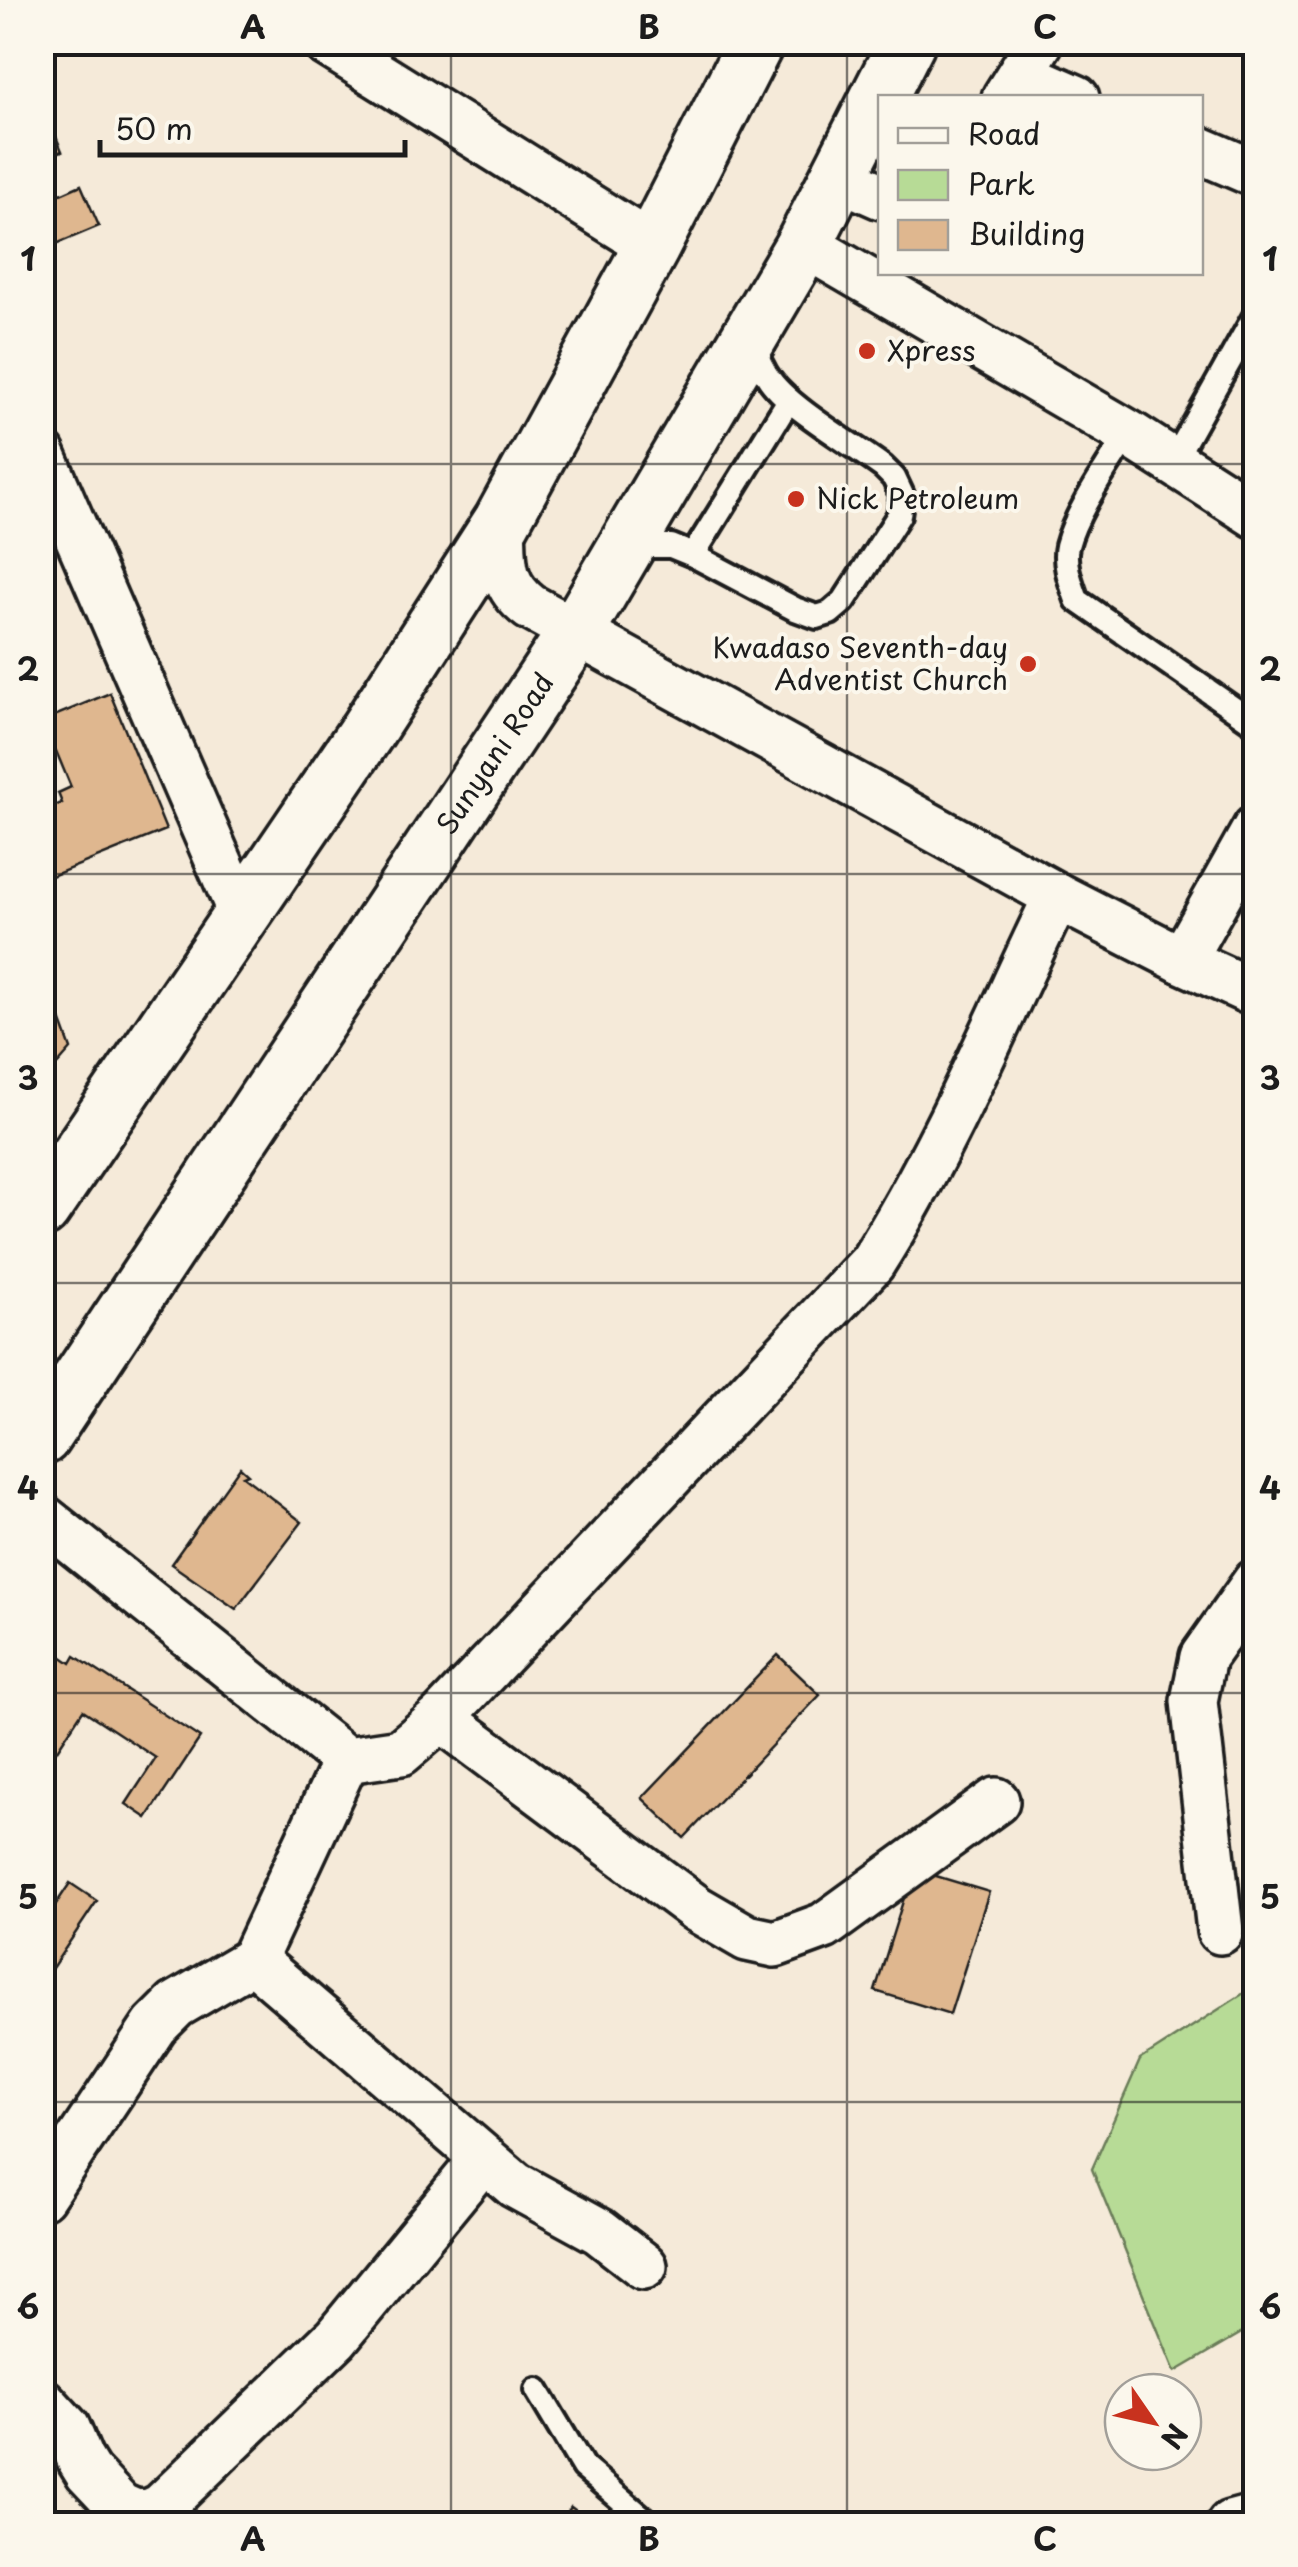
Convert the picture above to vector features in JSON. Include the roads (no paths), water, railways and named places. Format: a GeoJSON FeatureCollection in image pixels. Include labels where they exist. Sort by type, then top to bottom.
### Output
{"type":"FeatureCollection","features":[{"type":"Feature","properties":{"kind":"main road"},"geometry":{"type":"LineString","coordinates":[[42,1210],[368,732],[502,520],[652,246],[756,42]]}},
{"type":"Feature","properties":{"kind":"main road","name":"Sunyani Road"},"geometry":{"type":"LineString","coordinates":[[889,95],[907,42]]}},
{"type":"Feature","properties":{"kind":"main road","name":"Sunyani Road"},"geometry":{"type":"LineString","coordinates":[[42,1438],[576,632],[804,244],[859,186],[878,129]]}},
{"type":"Feature","properties":{"kind":"street"},"geometry":{"type":"LineString","coordinates":[[325,42],[652,246]]}},
{"type":"Feature","properties":{"kind":"street"},"geometry":{"type":"LineString","coordinates":[[1022,71],[1070,95]]}},
{"type":"Feature","properties":{"kind":"street"},"geometry":{"type":"LineString","coordinates":[[1203,151],[1256,174]]}},
{"type":"Feature","properties":{"kind":"street"},"geometry":{"type":"LineString","coordinates":[[804,244],[1128,433],[1256,515]]}},
{"type":"Feature","properties":{"kind":"street"},"geometry":{"type":"LineString","coordinates":[[42,454],[242,915]]}},
{"type":"Feature","properties":{"kind":"street"},"geometry":{"type":"LineString","coordinates":[[502,520],[505,572],[510,587],[530,607],[1057,896],[1256,994]]}},
{"type":"Feature","properties":{"kind":"street"},"geometry":{"type":"LineString","coordinates":[[1182,960],[1256,828]]}},
{"type":"Feature","properties":{"kind":"street"},"geometry":{"type":"LineString","coordinates":[[42,1517],[346,1760],[401,1752],[441,1718],[872,1264],[934,1154],[1057,896]]}},
{"type":"Feature","properties":{"kind":"street"},"geometry":{"type":"LineString","coordinates":[[1220,1931],[1194,1701],[1203,1658],[1256,1582]]}},
{"type":"Feature","properties":{"kind":"street"},"geometry":{"type":"LineString","coordinates":[[441,1718],[697,1909],[747,1938],[775,1944],[824,1926],[996,1801]]}},
{"type":"Feature","properties":{"kind":"street"},"geometry":{"type":"LineString","coordinates":[[42,2196],[155,2026],[176,2005],[253,1960],[346,1760]]}},
{"type":"Feature","properties":{"kind":"street"},"geometry":{"type":"LineString","coordinates":[[253,1960],[483,2160],[534,2197],[599,2231],[644,2266]]}},
{"type":"Feature","properties":{"kind":"street"},"geometry":{"type":"LineString","coordinates":[[42,2400],[67,2428],[88,2472],[120,2506],[145,2519],[336,2338],[483,2160]]}},
{"type":"Feature","properties":{"kind":"lane"},"geometry":{"type":"LineString","coordinates":[[1173,462],[1256,314]]}},
{"type":"Feature","properties":{"kind":"lane"},"geometry":{"type":"LineString","coordinates":[[622,555],[648,546],[671,546],[817,617],[830,613],[844,601],[899,515],[902,495],[894,478],[883,466],[789,400],[760,365],[750,336]]}},
{"type":"Feature","properties":{"kind":"lane"},"geometry":{"type":"LineString","coordinates":[[693,554],[789,400]]}},
{"type":"Feature","properties":{"kind":"lane"},"geometry":{"type":"LineString","coordinates":[[1128,433],[1066,548],[1068,574],[1077,600],[1253,722]]}},
{"type":"Feature","properties":{"kind":"lane"},"geometry":{"type":"LineString","coordinates":[[538,2390],[583,2468],[650,2524]]}},
{"type":"Feature","properties":{"kind":"place","name":"Xpress"},"geometry":{"type":"Point","coordinates":[867,351]}},
{"type":"Feature","properties":{"kind":"place","name":"Nick Petroleum"},"geometry":{"type":"Point","coordinates":[796,499]}},
{"type":"Feature","properties":{"kind":"place","name":"Kwadaso Seventh-day Adventist Church"},"geometry":{"type":"Point","coordinates":[1028,664]}}]}
